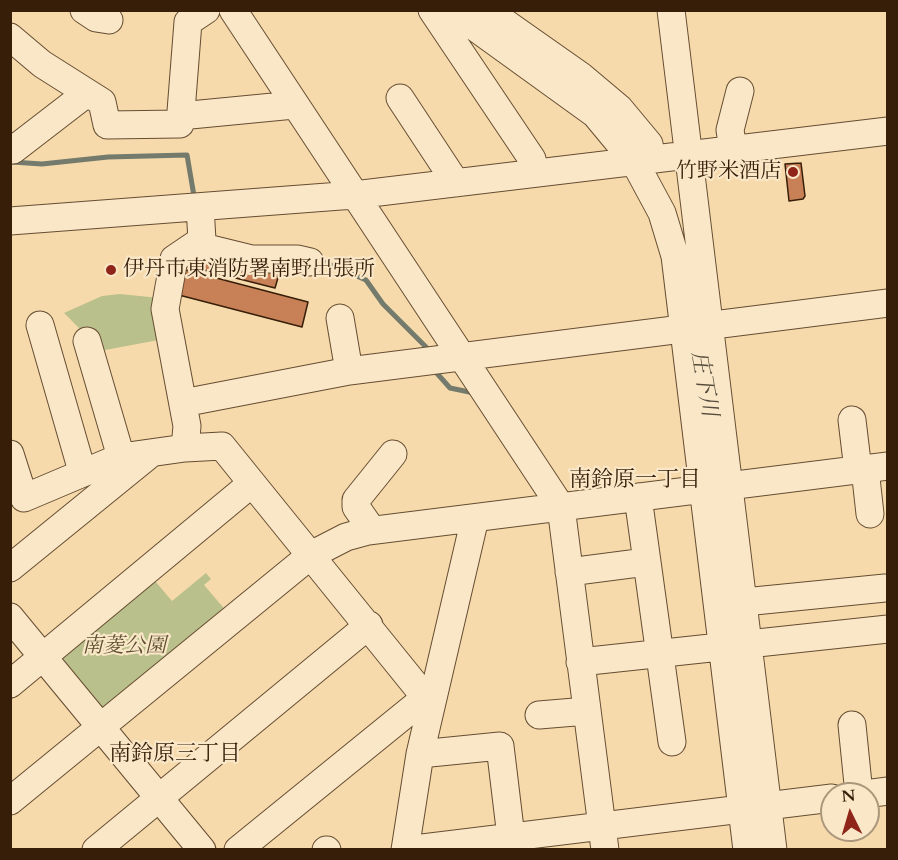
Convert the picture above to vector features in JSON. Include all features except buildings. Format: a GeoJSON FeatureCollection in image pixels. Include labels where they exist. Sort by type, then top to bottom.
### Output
{"type":"FeatureCollection","features":[{"type":"Feature","properties":{"kind":"street"},"geometry":{"type":"LineString","coordinates":[[84,10],[96,18],[109,20]]}},
{"type":"Feature","properties":{"kind":"street"},"geometry":{"type":"LineString","coordinates":[[10,36],[42,64],[102,102],[107,125],[180,124],[188,22],[206,10]]}},
{"type":"Feature","properties":{"kind":"street"},"geometry":{"type":"LineString","coordinates":[[233,10],[561,507],[603,838]]}},
{"type":"Feature","properties":{"kind":"street"},"geometry":{"type":"LineString","coordinates":[[432,10],[532,159],[534,173]]}},
{"type":"Feature","properties":{"kind":"street"},"geometry":{"type":"LineString","coordinates":[[451,10],[594,114],[643,160],[675,256],[683,327],[715,488],[744,602],[735,647]]}},
{"type":"Feature","properties":{"kind":"street"},"geometry":{"type":"LineString","coordinates":[[487,10],[581,76],[619,108],[650,144],[643,160]]}},
{"type":"Feature","properties":{"kind":"street"},"geometry":{"type":"LineString","coordinates":[[671,10],[696,234],[711,324],[715,488],[754,807],[747,849]]}},
{"type":"Feature","properties":{"kind":"street"},"geometry":{"type":"LineString","coordinates":[[733,149],[730,130],[740,91]]}},
{"type":"Feature","properties":{"kind":"street"},"geometry":{"type":"LineString","coordinates":[[10,147],[13,150],[87,93]]}},
{"type":"Feature","properties":{"kind":"street"},"geometry":{"type":"LineString","coordinates":[[406,101],[456,183]]}},
{"type":"Feature","properties":{"kind":"street"},"geometry":{"type":"LineString","coordinates":[[180,116],[294,105]]}},
{"type":"Feature","properties":{"kind":"street"},"geometry":{"type":"LineString","coordinates":[[10,221],[354,195],[888,131]]}},
{"type":"Feature","properties":{"kind":"street"},"geometry":{"type":"LineString","coordinates":[[185,448],[187,426],[165,309],[174,259],[202,240],[200,207]]}},
{"type":"Feature","properties":{"kind":"street"},"geometry":{"type":"LineString","coordinates":[[195,245],[252,259],[297,259],[310,262]]}},
{"type":"Feature","properties":{"kind":"street"},"geometry":{"type":"LineString","coordinates":[[183,403],[349,371],[683,327],[888,303]]}},
{"type":"Feature","properties":{"kind":"street"},"geometry":{"type":"LineString","coordinates":[[340,318],[349,371]]}},
{"type":"Feature","properties":{"kind":"street"},"geometry":{"type":"LineString","coordinates":[[40,325],[82,471]]}},
{"type":"Feature","properties":{"kind":"street"},"geometry":{"type":"LineString","coordinates":[[87,341],[121,457]]}},
{"type":"Feature","properties":{"kind":"street"},"geometry":{"type":"LineString","coordinates":[[852,420],[870,468],[870,514]]}},
{"type":"Feature","properties":{"kind":"street"},"geometry":{"type":"LineString","coordinates":[[10,454],[24,498],[82,471],[121,457],[185,448],[222,446],[421,692],[418,703],[253,845]]}},
{"type":"Feature","properties":{"kind":"street"},"geometry":{"type":"LineString","coordinates":[[10,568],[152,452]]}},
{"type":"Feature","properties":{"kind":"street"},"geometry":{"type":"LineString","coordinates":[[372,530],[356,507],[356,500],[393,454]]}},
{"type":"Feature","properties":{"kind":"street"},"geometry":{"type":"LineString","coordinates":[[10,801],[311,555],[346,537],[372,530],[870,468]]}},
{"type":"Feature","properties":{"kind":"street"},"geometry":{"type":"LineString","coordinates":[[10,684],[251,484]]}},
{"type":"Feature","properties":{"kind":"street"},"geometry":{"type":"LineString","coordinates":[[638,497],[672,742]]}},
{"type":"Feature","properties":{"kind":"street"},"geometry":{"type":"LineString","coordinates":[[475,518],[420,754],[406,849],[472,846],[511,837],[603,838],[754,807],[820,799]]}},
{"type":"Feature","properties":{"kind":"street"},"geometry":{"type":"LineString","coordinates":[[569,572],[646,562]]}},
{"type":"Feature","properties":{"kind":"street"},"geometry":{"type":"LineString","coordinates":[[744,602],[885,588]]}},
{"type":"Feature","properties":{"kind":"street"},"geometry":{"type":"LineString","coordinates":[[10,617],[202,849]]}},
{"type":"Feature","properties":{"kind":"street"},"geometry":{"type":"LineString","coordinates":[[96,849],[369,625]]}},
{"type":"Feature","properties":{"kind":"street"},"geometry":{"type":"LineString","coordinates":[[580,662],[888,629]]}},
{"type":"Feature","properties":{"kind":"street"},"geometry":{"type":"LineString","coordinates":[[394,849],[391,842],[414,718],[408,711]]}},
{"type":"Feature","properties":{"kind":"street"},"geometry":{"type":"LineString","coordinates":[[538,715],[586,711]]}},
{"type":"Feature","properties":{"kind":"street"},"geometry":{"type":"LineString","coordinates":[[852,725],[858,782]]}},
{"type":"Feature","properties":{"kind":"street"},"geometry":{"type":"LineString","coordinates":[[420,754],[500,746],[511,837]]}},
{"type":"Feature","properties":{"kind":"street"},"geometry":{"type":"LineString","coordinates":[[754,807],[773,849]]}},
{"type":"Feature","properties":{"kind":"green space"},"geometry":{"type":"Polygon","coordinates":[[[120,294],[159,298],[164,339],[105,350],[93,342],[64,313],[102,296],[120,294]]]}},
{"type":"Feature","properties":{"kind":"green space","name":"南菱公園"},"geometry":{"type":"Polygon","coordinates":[[[206,573],[211,579],[204,585],[228,613],[104,715],[55,653],[150,575],[172,601],[206,573]]]}},
{"type":"Feature","properties":{"kind":"waterway"},"geometry":{"type":"LineString","coordinates":[[12,162],[42,164],[108,157],[187,155],[194,196]]}},
{"type":"Feature","properties":{"kind":"waterway"},"geometry":{"type":"LineString","coordinates":[[317,259],[366,280],[383,304],[426,347],[428,353]]}},
{"type":"Feature","properties":{"kind":"waterway"},"geometry":{"type":"LineString","coordinates":[[434,370],[450,388],[474,393]]}},
{"type":"Feature","properties":{"kind":"place","name":"竹野米酒店"},"geometry":{"type":"Point","coordinates":[793,172]}},
{"type":"Feature","properties":{"kind":"place","name":"伊丹市東消防署南野出張所"},"geometry":{"type":"Point","coordinates":[111,270]}},
{"type":"Feature","properties":{"kind":"district","name":"南鈴原一丁目"},"geometry":{"type":"Point","coordinates":[635,481]}},
{"type":"Feature","properties":{"kind":"district","name":"南鈴原三丁目"},"geometry":{"type":"Point","coordinates":[175,755]}},
{"type":"Feature","properties":{"kind":"water label","name":"庄下川"},"geometry":{"type":"Point","coordinates":[703,384]}}]}
